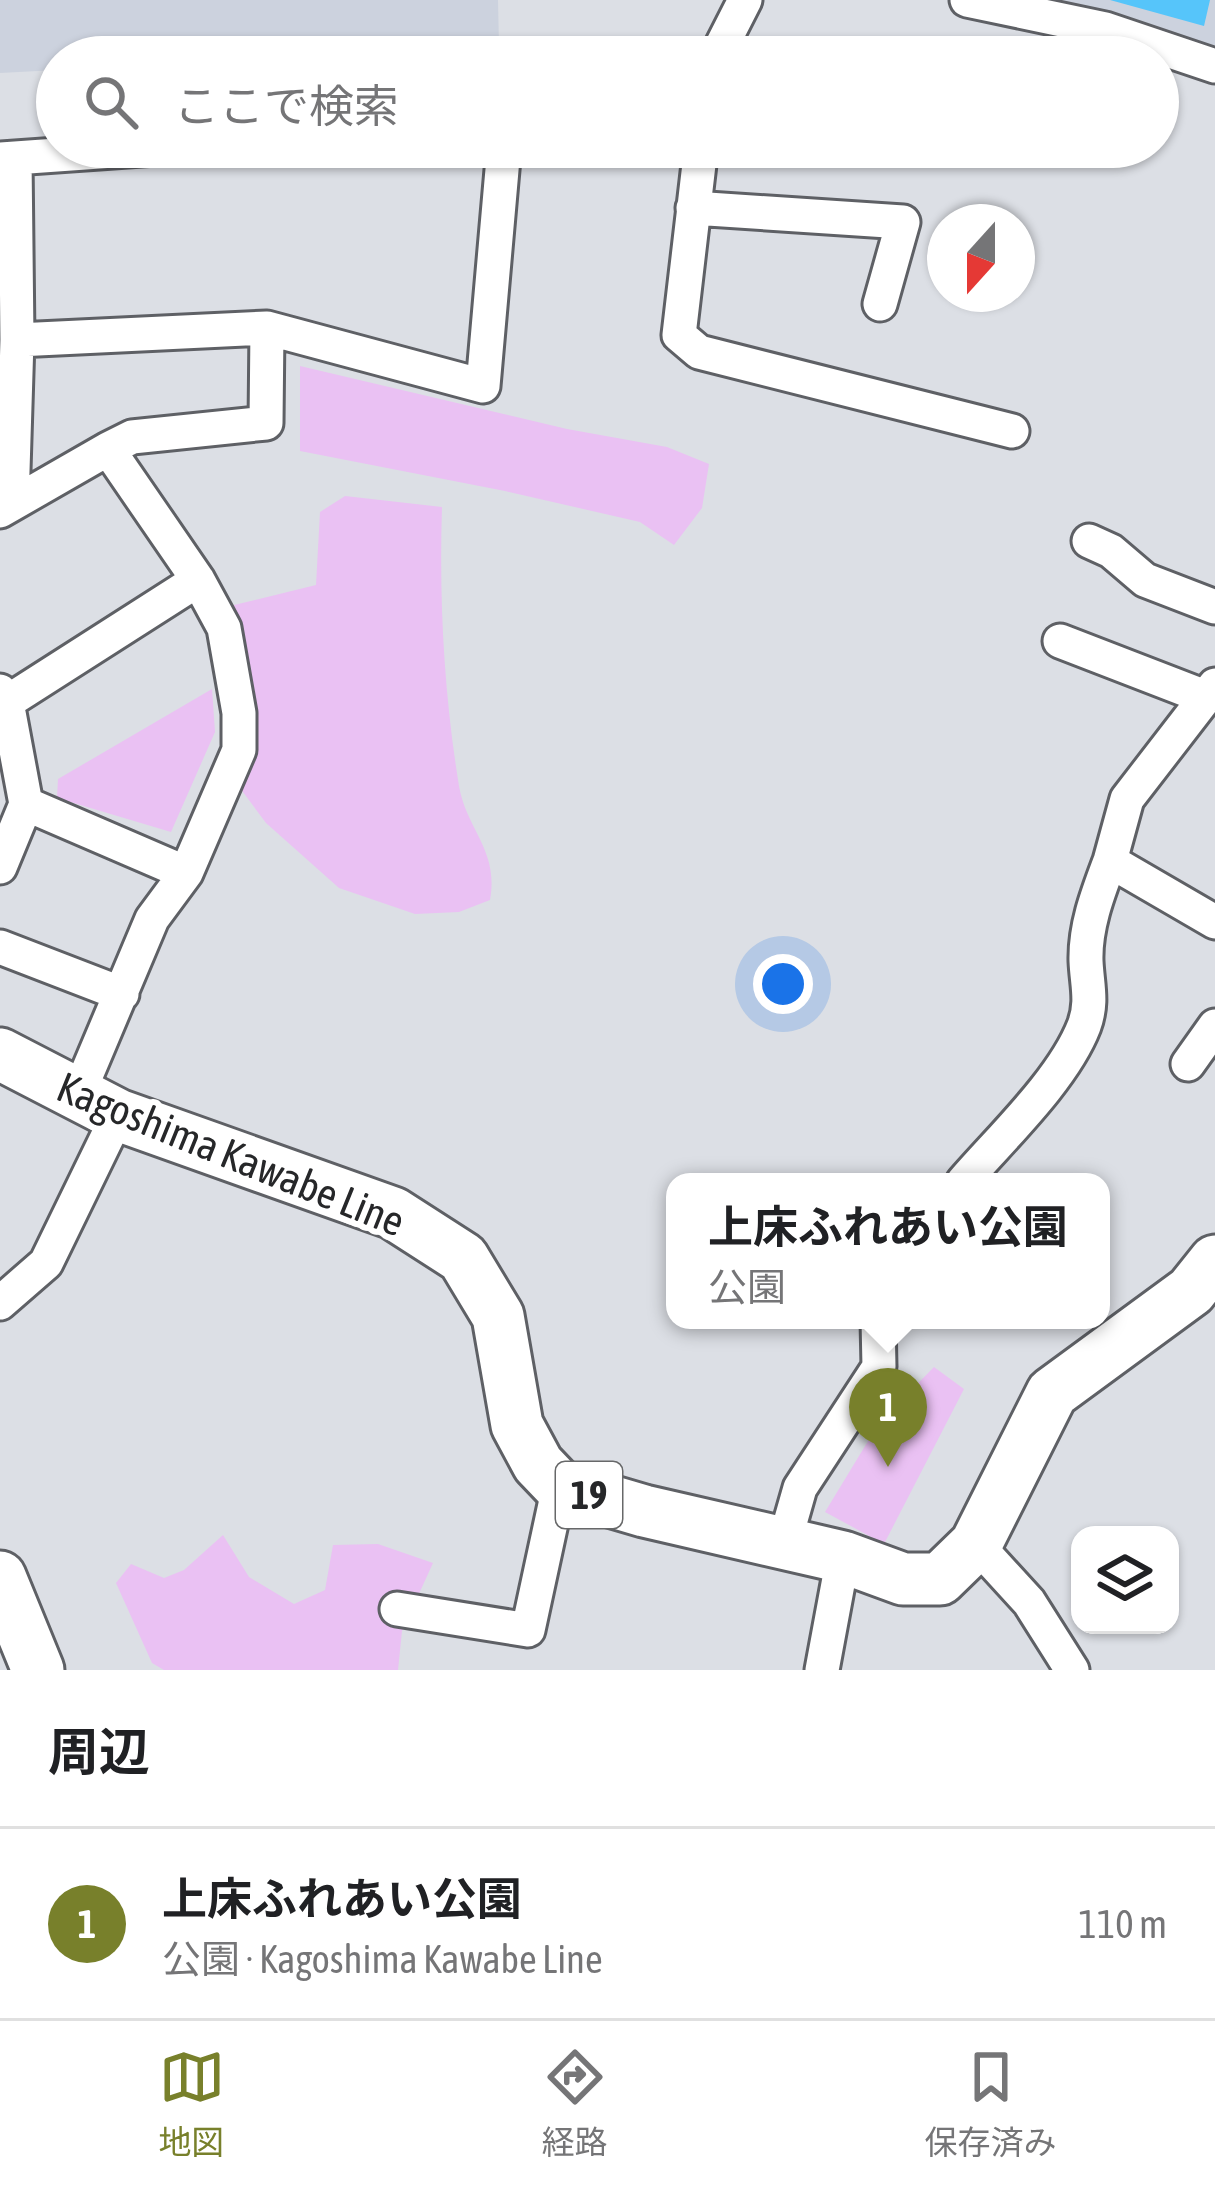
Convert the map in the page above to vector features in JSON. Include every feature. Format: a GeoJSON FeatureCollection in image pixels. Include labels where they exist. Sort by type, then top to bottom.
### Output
{"type":"FeatureCollection","features":[{"type":"Feature","properties":{"kind":"main road","name":"Kagoshima Kawabe Line"},"geometry":{"type":"LineString","coordinates":[[0,1054],[97,1106],[393,1214],[463,1258],[498,1316],[517,1425],[538,1464],[559,1486]]}},
{"type":"Feature","properties":{"kind":"main road","name":"19"},"geometry":{"type":"LineString","coordinates":[[559,1486],[843,1557],[902,1579],[940,1579],[976,1544],[1052,1393],[1207,1288]]}},
{"type":"Feature","properties":{"kind":"main road"},"geometry":{"type":"LineString","coordinates":[[0,1576],[38,1670]]}},
{"type":"Feature","properties":{"kind":"street"},"geometry":{"type":"LineString","coordinates":[[727,36],[745,0]]}},
{"type":"Feature","properties":{"kind":"street"},"geometry":{"type":"LineString","coordinates":[[968,0],[1126,36]]}},
{"type":"Feature","properties":{"kind":"street"},"geometry":{"type":"LineString","coordinates":[[1179,54],[1215,66]]}},
{"type":"Feature","properties":{"kind":"street"},"geometry":{"type":"LineString","coordinates":[[6,507],[17,340],[7,158]]}},
{"type":"Feature","properties":{"kind":"street"},"geometry":{"type":"LineString","coordinates":[[17,340],[267,328],[483,386],[502,168]]}},
{"type":"Feature","properties":{"kind":"street"},"geometry":{"type":"LineString","coordinates":[[698,168],[679,335],[699,352],[1012,431]]}},
{"type":"Feature","properties":{"kind":"street"},"geometry":{"type":"LineString","coordinates":[[693,208],[903,222],[880,304]]}},
{"type":"Feature","properties":{"kind":"street"},"geometry":{"type":"LineString","coordinates":[[6,507],[132,437],[266,423],[267,328]]}},
{"type":"Feature","properties":{"kind":"street"},"geometry":{"type":"LineString","coordinates":[[0,1303],[46,1263],[97,1106],[122,994],[152,920],[186,873],[239,750],[239,713],[224,628],[198,580],[108,448]]}},
{"type":"Feature","properties":{"kind":"street"},"geometry":{"type":"LineString","coordinates":[[1089,541],[1111,551],[1145,580],[1215,607]]}},
{"type":"Feature","properties":{"kind":"street"},"geometry":{"type":"LineString","coordinates":[[0,867],[26,804],[3,697],[198,580]]}},
{"type":"Feature","properties":{"kind":"street"},"geometry":{"type":"LineString","coordinates":[[971,1173],[1056,1071],[1083,1027],[1091,992],[1086,960],[1093,906],[1127,799],[1210,691],[1060,641]]}},
{"type":"Feature","properties":{"kind":"street"},"geometry":{"type":"LineString","coordinates":[[26,804],[186,873]]}},
{"type":"Feature","properties":{"kind":"street"},"geometry":{"type":"LineString","coordinates":[[1110,861],[1215,922]]}},
{"type":"Feature","properties":{"kind":"street"},"geometry":{"type":"LineString","coordinates":[[0,947],[122,994]]}},
{"type":"Feature","properties":{"kind":"street"},"geometry":{"type":"LineString","coordinates":[[1189,1064],[1215,1026]]}},
{"type":"Feature","properties":{"kind":"street"},"geometry":{"type":"LineString","coordinates":[[784,1544],[800,1488],[880,1367],[878,1329]]}},
{"type":"Feature","properties":{"kind":"street"},"geometry":{"type":"LineString","coordinates":[[397,1609],[528,1630],[559,1486]]}},
{"type":"Feature","properties":{"kind":"street"},"geometry":{"type":"LineString","coordinates":[[976,1544],[1029,1602],[1072,1670]]}},
{"type":"Feature","properties":{"kind":"street"},"geometry":{"type":"LineString","coordinates":[[822,1670],[843,1557]]}},
{"type":"Feature","properties":{"kind":"shaded area"},"geometry":{"type":"Polygon","coordinates":[[[0,0],[498,0],[499,36],[36,36],[36,71],[0,73],[0,0]]]}},
{"type":"Feature","properties":{"kind":"shaded area"},"geometry":{"type":"Polygon","coordinates":[[[1019,0],[1215,0],[1215,50],[1179,41],[1179,36],[1160,36],[1019,0]]]}},
{"type":"Feature","properties":{"kind":"shaded area"},"geometry":{"type":"Polygon","coordinates":[[[300,366],[567,429],[667,447],[709,464],[702,508],[674,545],[640,522],[300,451],[300,366]]]}},
{"type":"Feature","properties":{"kind":"shaded area"},"geometry":{"type":"Polygon","coordinates":[[[345,496],[442,507],[444,647],[454,751],[463,802],[486,854],[492,883],[490,900],[459,912],[415,914],[339,888],[266,823],[234,780],[230,606],[316,585],[320,512],[345,496]]]}},
{"type":"Feature","properties":{"kind":"shaded area"},"geometry":{"type":"Polygon","coordinates":[[[212,689],[215,732],[171,832],[57,798],[58,779],[212,689]]]}},
{"type":"Feature","properties":{"kind":"shaded area"},"geometry":{"type":"Polygon","coordinates":[[[934,1367],[964,1389],[884,1544],[825,1512],[879,1423],[934,1367]]]}},
{"type":"Feature","properties":{"kind":"shaded area"},"geometry":{"type":"Polygon","coordinates":[[[223,1535],[249,1577],[294,1604],[325,1590],[333,1545],[378,1544],[433,1563],[402,1631],[398,1670],[164,1670],[152,1663],[116,1583],[131,1564],[164,1578],[184,1570],[223,1535]]]}},
{"type":"Feature","properties":{"kind":"building"},"geometry":{"type":"Polygon","coordinates":[[[1110,0],[1210,0],[1204,26],[1110,0]]]}},
{"type":"Feature","properties":{"kind":"place","name":"上床ふれあい公園"},"geometry":{"type":"Point","coordinates":[888,1467]}}]}
